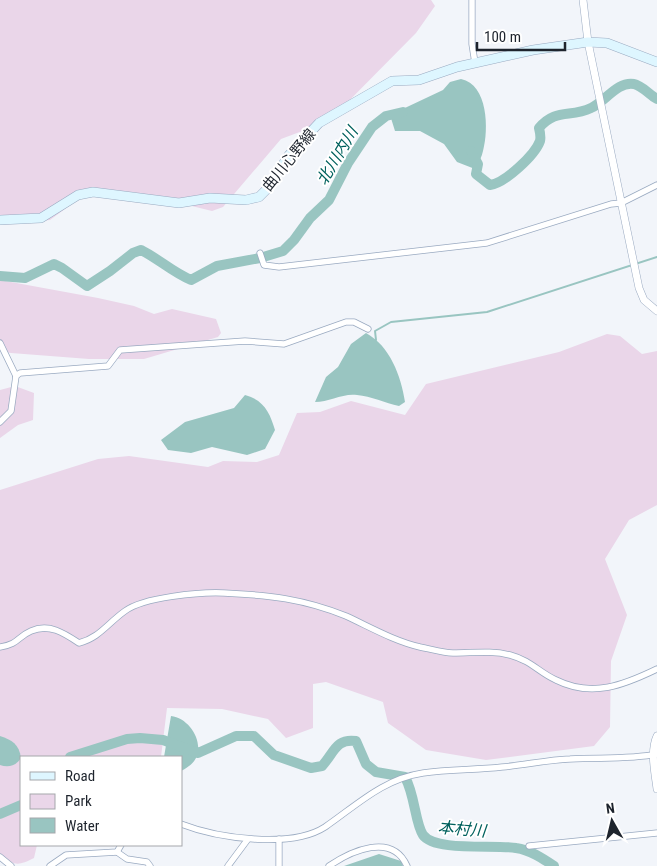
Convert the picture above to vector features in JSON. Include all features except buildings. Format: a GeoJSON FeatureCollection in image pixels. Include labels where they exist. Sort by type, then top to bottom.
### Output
{"type":"FeatureCollection","features":[{"type":"Feature","properties":{"kind":"main road","name":"曲川心野線"},"geometry":{"type":"LineString","coordinates":[[0,220],[41,218],[78,194],[93,192],[168,203],[210,198],[246,200],[259,197],[268,189],[289,155],[319,123],[348,108],[386,83],[419,80],[457,66],[475,64],[533,50],[588,42],[606,43],[657,62]]}},
{"type":"Feature","properties":{"kind":"street"},"geometry":{"type":"LineString","coordinates":[[472,0],[472,44],[475,64]]}},
{"type":"Feature","properties":{"kind":"street"},"geometry":{"type":"LineString","coordinates":[[583,0],[588,42],[639,288],[644,300],[657,311]]}},
{"type":"Feature","properties":{"kind":"street"},"geometry":{"type":"LineString","coordinates":[[260,253],[264,265],[279,267],[487,243],[611,204],[621,204],[657,185]]}},
{"type":"Feature","properties":{"kind":"street"},"geometry":{"type":"LineString","coordinates":[[16,376],[20,373],[108,366],[120,350],[245,341],[284,344],[346,322],[354,322],[368,328]]}},
{"type":"Feature","properties":{"kind":"street"},"geometry":{"type":"LineString","coordinates":[[0,343],[16,376],[12,411],[0,422]]}},
{"type":"Feature","properties":{"kind":"street"},"geometry":{"type":"LineString","coordinates":[[0,647],[16,643],[31,631],[44,628],[62,632],[79,642],[91,640],[126,611],[138,604],[180,595],[224,593],[281,596],[314,604],[417,646],[446,652],[484,651],[512,656],[534,665],[554,680],[569,686],[611,688],[657,669]]}},
{"type":"Feature","properties":{"kind":"street"},"geometry":{"type":"LineString","coordinates":[[657,736],[654,742],[657,789]]}},
{"type":"Feature","properties":{"kind":"street"},"geometry":{"type":"LineString","coordinates":[[182,824],[194,829],[248,839],[279,839],[313,833],[378,788],[402,778],[423,773],[502,767],[568,759],[656,755]]}},
{"type":"Feature","properties":{"kind":"street"},"geometry":{"type":"LineString","coordinates":[[529,846],[657,834]]}},
{"type":"Feature","properties":{"kind":"street"},"geometry":{"type":"LineString","coordinates":[[228,866],[248,839]]}},
{"type":"Feature","properties":{"kind":"street"},"geometry":{"type":"LineString","coordinates":[[279,839],[279,866]]}},
{"type":"Feature","properties":{"kind":"street"},"geometry":{"type":"LineString","coordinates":[[117,852],[121,846]]}},
{"type":"Feature","properties":{"kind":"street"},"geometry":{"type":"LineString","coordinates":[[329,866],[349,853],[371,846],[392,849],[403,858],[407,866]]}},
{"type":"Feature","properties":{"kind":"street"},"geometry":{"type":"LineString","coordinates":[[50,866],[66,855],[117,852],[127,859],[147,862],[150,866]]}},
{"type":"Feature","properties":{"kind":"street"},"geometry":{"type":"LineString","coordinates":[[0,858],[11,866]]}},
{"type":"Feature","properties":{"kind":"green space"},"geometry":{"type":"Polygon","coordinates":[[[0,0],[431,0],[435,6],[416,33],[329,121],[281,139],[223,207],[212,211],[139,193],[92,189],[50,220],[0,225],[0,0]]]}},
{"type":"Feature","properties":{"kind":"green space"},"geometry":{"type":"Polygon","coordinates":[[[0,280],[98,298],[134,306],[154,314],[172,309],[216,319],[221,333],[218,337],[144,359],[89,359],[0,351],[0,280]]]}},
{"type":"Feature","properties":{"kind":"green space"},"geometry":{"type":"Polygon","coordinates":[[[607,334],[620,336],[642,354],[657,351],[657,505],[629,520],[605,559],[627,615],[611,661],[610,727],[594,746],[486,760],[426,750],[388,723],[383,702],[326,682],[313,684],[313,728],[286,738],[268,719],[222,709],[167,708],[161,756],[20,756],[20,846],[37,846],[34,858],[17,864],[0,855],[0,490],[98,459],[129,456],[208,467],[223,461],[257,462],[279,455],[297,413],[320,412],[351,401],[405,415],[426,384],[559,352],[607,334]]]}},
{"type":"Feature","properties":{"kind":"green space"},"geometry":{"type":"Polygon","coordinates":[[[15,386],[34,393],[33,420],[18,425],[0,438],[0,390],[15,386]]]}},
{"type":"Feature","properties":{"kind":"water"},"geometry":{"type":"Polygon","coordinates":[[[461,79],[477,89],[486,120],[482,156],[475,169],[457,162],[444,144],[420,131],[395,131],[390,115],[443,90],[450,82],[461,79]]]}},
{"type":"Feature","properties":{"kind":"water"},"geometry":{"type":"Polygon","coordinates":[[[366,333],[382,346],[388,354],[401,382],[405,402],[399,406],[368,397],[352,395],[315,402],[326,377],[338,367],[351,344],[366,333]]]}},
{"type":"Feature","properties":{"kind":"water"},"geometry":{"type":"Polygon","coordinates":[[[245,395],[252,397],[262,404],[273,424],[275,430],[265,449],[247,455],[212,447],[191,453],[168,450],[161,440],[185,422],[234,408],[245,395]]]}},
{"type":"Feature","properties":{"kind":"water"},"geometry":{"type":"Polygon","coordinates":[[[171,716],[184,721],[193,731],[198,751],[195,760],[190,766],[182,770],[182,756],[164,756],[171,716]]]}},
{"type":"Feature","properties":{"kind":"water"},"geometry":{"type":"Polygon","coordinates":[[[0,736],[17,746],[21,756],[19,761],[14,765],[0,765],[0,736]]]}},
{"type":"Feature","properties":{"kind":"water"},"geometry":{"type":"Polygon","coordinates":[[[379,854],[401,861],[403,866],[344,866],[379,854]]]}},
{"type":"Feature","properties":{"kind":"waterway","name":"北川内川"},"geometry":{"type":"LineString","coordinates":[[471,151],[478,164],[476,174],[490,185],[511,174],[526,161],[540,141],[539,128],[551,118],[591,108],[617,89],[628,84],[640,86],[657,99]]}},
{"type":"Feature","properties":{"kind":"waterway","name":"北川内川"},"geometry":{"type":"LineString","coordinates":[[0,276],[25,278],[54,264],[87,286],[133,253],[141,250],[191,280],[217,266],[260,258],[283,251],[294,240],[310,218],[329,200],[348,163],[372,127],[386,116],[403,112]]}},
{"type":"Feature","properties":{"kind":"waterway"},"geometry":{"type":"LineString","coordinates":[[376,340],[375,331],[391,322],[487,312],[657,257]]}},
{"type":"Feature","properties":{"kind":"waterway","name":"本村川"},"geometry":{"type":"LineString","coordinates":[[73,756],[127,739],[163,740],[198,753],[236,736],[254,736],[274,755],[311,768],[322,766],[340,744],[356,741],[366,764],[376,772],[405,777],[411,792],[420,830],[430,840],[452,846],[521,849],[536,855],[554,866]]}},
{"type":"Feature","properties":{"kind":"waterway","name":"本村川"},"geometry":{"type":"LineString","coordinates":[[0,814],[20,805]]}}]}
